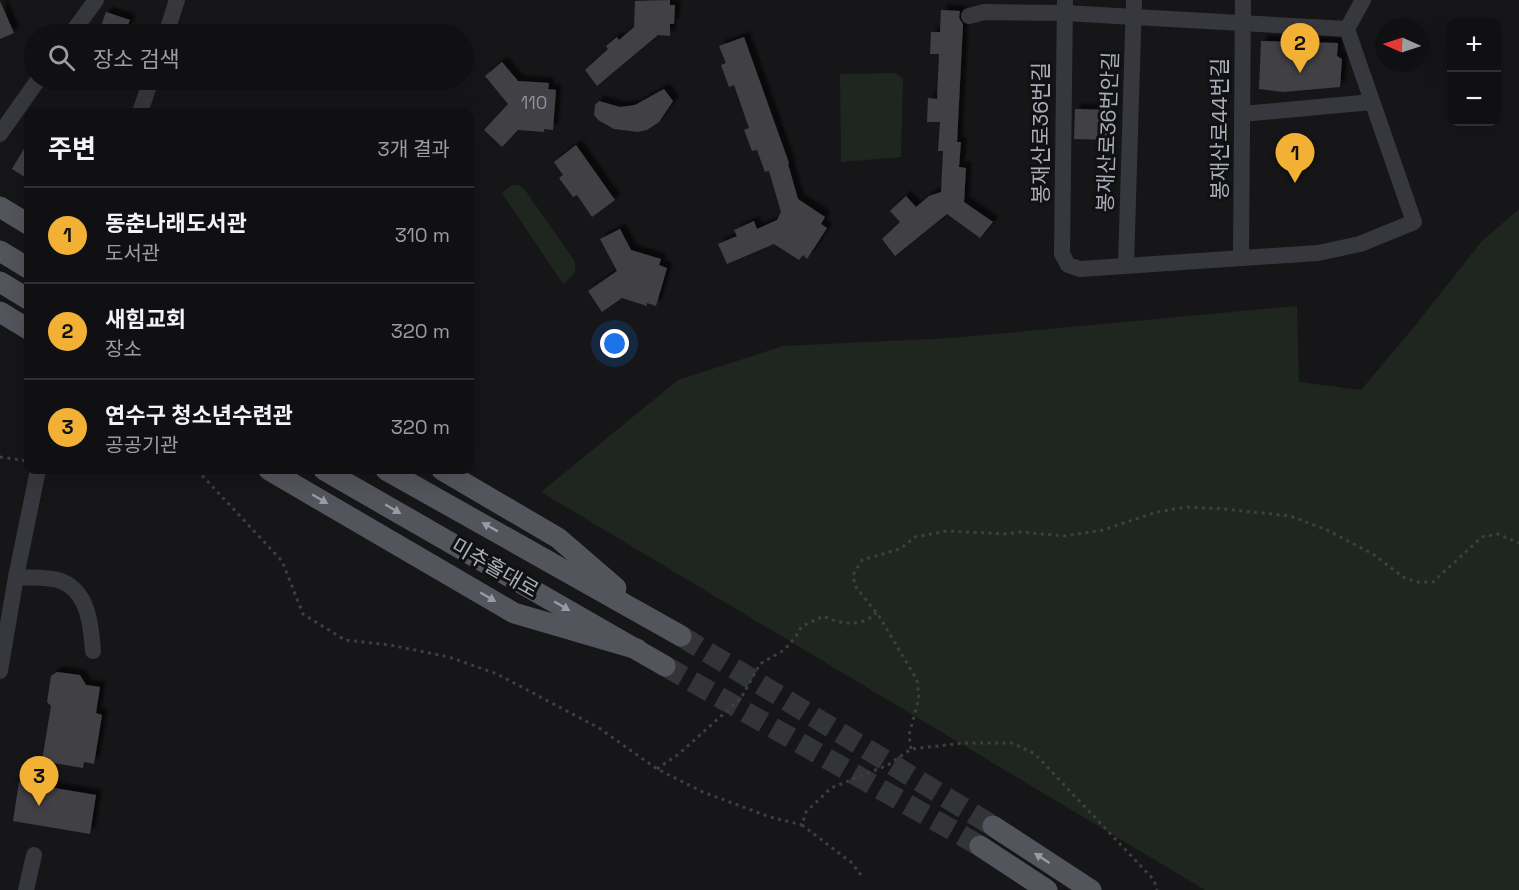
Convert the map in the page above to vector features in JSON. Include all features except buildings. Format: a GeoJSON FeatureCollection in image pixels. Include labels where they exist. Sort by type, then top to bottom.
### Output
{"type":"FeatureCollection","features":[{"type":"Feature","properties":{"kind":"main road"},"geometry":{"type":"LineString","coordinates":[[0,207],[24,222]]}},
{"type":"Feature","properties":{"kind":"main road"},"geometry":{"type":"LineString","coordinates":[[0,251],[24,266]]}},
{"type":"Feature","properties":{"kind":"main road"},"geometry":{"type":"LineString","coordinates":[[0,282],[24,297]]}},
{"type":"Feature","properties":{"kind":"main road"},"geometry":{"type":"LineString","coordinates":[[0,312],[24,327]]}},
{"type":"Feature","properties":{"kind":"main road"},"geometry":{"type":"LineString","coordinates":[[276,474],[514,613],[637,649]]}},
{"type":"Feature","properties":{"kind":"main road","name":"미추홀대로"},"geometry":{"type":"LineString","coordinates":[[331,474],[665,666]]}},
{"type":"Feature","properties":{"kind":"main road","name":"미추홀대로"},"geometry":{"type":"LineString","coordinates":[[393,474],[651,617],[681,636]]}},
{"type":"Feature","properties":{"kind":"main road"},"geometry":{"type":"LineString","coordinates":[[449,474],[558,538],[651,617]]}},
{"type":"Feature","properties":{"kind":"main road"},"geometry":{"type":"LineString","coordinates":[[993,826],[1091,890]]}},
{"type":"Feature","properties":{"kind":"main road"},"geometry":{"type":"LineString","coordinates":[[980,846],[1047,890]]}},
{"type":"Feature","properties":{"kind":"street"},"geometry":{"type":"LineString","coordinates":[[78,24],[96,0]]}},
{"type":"Feature","properties":{"kind":"street"},"geometry":{"type":"LineString","coordinates":[[169,24],[177,0]]}},
{"type":"Feature","properties":{"kind":"street","name":"봉재산로36번안길"},"geometry":{"type":"LineString","coordinates":[[1126,265],[1134,0]]}},
{"type":"Feature","properties":{"kind":"street","name":"봉재산로44번길"},"geometry":{"type":"LineString","coordinates":[[1241,257],[1243,0]]}},
{"type":"Feature","properties":{"kind":"street"},"geometry":{"type":"LineString","coordinates":[[1126,265],[1318,253],[1360,244],[1414,222],[1347,29],[1363,0]]}},
{"type":"Feature","properties":{"kind":"street"},"geometry":{"type":"LineString","coordinates":[[969,16],[984,12],[1064,7],[1134,17],[1347,29]]}},
{"type":"Feature","properties":{"kind":"street","name":"봉재산로36번길"},"geometry":{"type":"LineString","coordinates":[[1064,7],[1062,254],[1068,265],[1080,269],[1126,265]]}},
{"type":"Feature","properties":{"kind":"street"},"geometry":{"type":"LineString","coordinates":[[0,134],[31,90]]}},
{"type":"Feature","properties":{"kind":"street"},"geometry":{"type":"LineString","coordinates":[[141,108],[148,90]]}},
{"type":"Feature","properties":{"kind":"street"},"geometry":{"type":"LineString","coordinates":[[1242,114],[1372,102]]}},
{"type":"Feature","properties":{"kind":"street"},"geometry":{"type":"LineString","coordinates":[[0,670],[37,474]]}},
{"type":"Feature","properties":{"kind":"street"},"geometry":{"type":"LineString","coordinates":[[16,577],[57,580],[72,586],[83,598],[92,633],[93,651]]}},
{"type":"Feature","properties":{"kind":"street"},"geometry":{"type":"LineString","coordinates":[[26,890],[34,855]]}},
{"type":"Feature","properties":{"kind":"path"},"geometry":{"type":"LineString","coordinates":[[0,457],[24,460]]}},
{"type":"Feature","properties":{"kind":"path"},"geometry":{"type":"LineString","coordinates":[[201,474],[282,561],[303,614],[345,640],[390,645],[449,657],[497,674],[599,728],[657,769],[703,792],[770,817],[802,825],[852,863],[861,875]]}},
{"type":"Feature","properties":{"kind":"path"},"geometry":{"type":"LineString","coordinates":[[911,749],[909,735],[919,698],[918,680],[876,612],[855,586],[853,575],[862,560],[900,549],[915,537],[947,531],[1007,534],[1020,532],[1064,536],[1103,530],[1157,512],[1185,507],[1224,508],[1290,516],[1327,530],[1373,554],[1403,576],[1416,582],[1432,582],[1482,537],[1498,534],[1519,543]]}},
{"type":"Feature","properties":{"kind":"path"},"geometry":{"type":"LineString","coordinates":[[657,769],[680,753],[741,698],[760,664],[784,650],[802,626],[824,616],[834,622],[849,623],[869,620],[876,612]]}},
{"type":"Feature","properties":{"kind":"path"},"geometry":{"type":"LineString","coordinates":[[802,825],[807,812],[831,788],[888,765],[911,749],[964,742],[1012,743],[1035,754],[1154,880],[1156,890]]}},
{"type":"Feature","properties":{"kind":"shaded area"},"geometry":{"type":"Polygon","coordinates":[[[895,73],[903,78],[901,157],[841,162],[840,74],[895,73]]]}},
{"type":"Feature","properties":{"kind":"shaded area"},"geometry":{"type":"Polygon","coordinates":[[[512,185],[518,185],[525,190],[574,260],[573,274],[563,284],[502,193],[512,185]]]}},
{"type":"Feature","properties":{"kind":"shaded area"},"geometry":{"type":"Polygon","coordinates":[[[1519,209],[1519,890],[1205,890],[541,492],[678,380],[783,346],[952,338],[1297,306],[1299,382],[1361,390],[1481,242],[1519,209]]]}},
{"type":"Feature","properties":{"kind":"tunnel"},"geometry":{"type":"LineString","coordinates":[[681,636],[993,826]]}},
{"type":"Feature","properties":{"kind":"tunnel"},"geometry":{"type":"LineString","coordinates":[[665,666],[980,846]]}},
{"type":"Feature","properties":{"kind":"place","name":"새힘교회"},"geometry":{"type":"Point","coordinates":[1300,73]}},
{"type":"Feature","properties":{"kind":"place","name":"동춘나래도서관"},"geometry":{"type":"Point","coordinates":[1295,183]}},
{"type":"Feature","properties":{"kind":"place","name":"연수구 청소년수련관"},"geometry":{"type":"Point","coordinates":[39,806]}}]}
